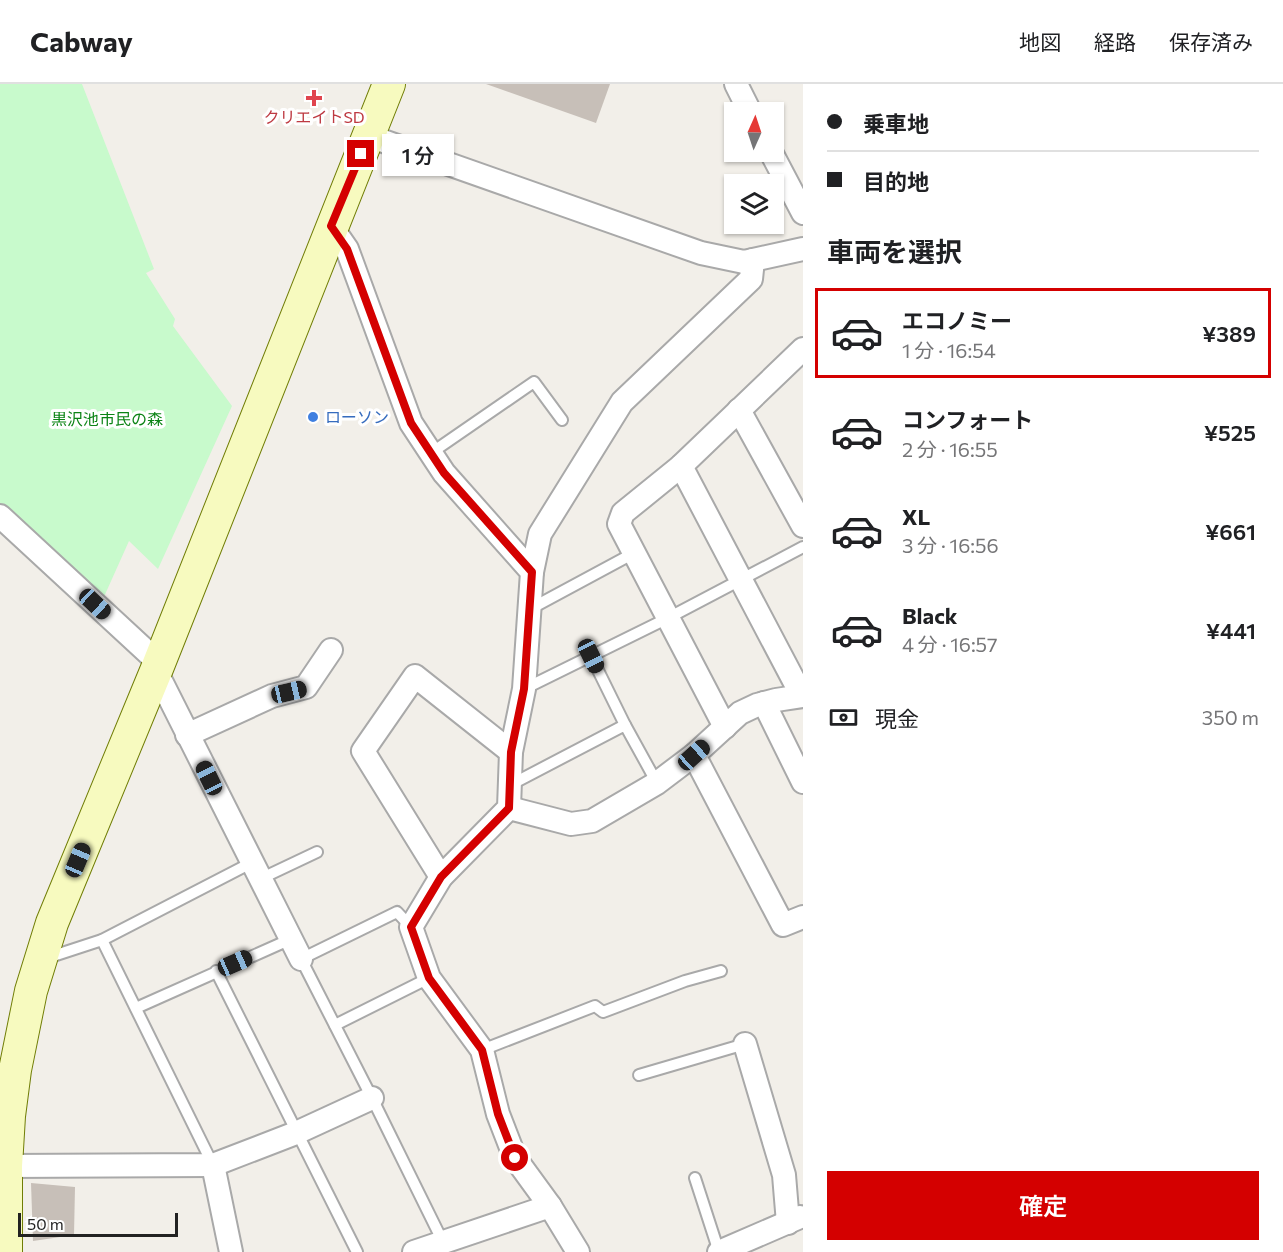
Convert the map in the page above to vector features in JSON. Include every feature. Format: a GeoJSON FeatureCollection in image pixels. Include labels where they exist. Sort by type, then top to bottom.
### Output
{"type":"FeatureCollection","features":[{"type":"Feature","properties":{"kind":"street"},"geometry":{"type":"LineString","coordinates":[[6,1252],[3,1166],[9,1116],[7,1069],[52,923],[157,667],[389,84]]}},
{"type":"Feature","properties":{"kind":"street"},"geometry":{"type":"LineString","coordinates":[[736,84],[745,102]]}},
{"type":"Feature","properties":{"kind":"street"},"geometry":{"type":"LineString","coordinates":[[369,136],[701,253],[744,262],[803,249]]}},
{"type":"Feature","properties":{"kind":"street"},"geometry":{"type":"LineString","coordinates":[[776,162],[803,213]]}},
{"type":"Feature","properties":{"kind":"street"},"geometry":{"type":"LineString","coordinates":[[331,226],[347,249],[411,423],[444,473],[532,572]]}},
{"type":"Feature","properties":{"kind":"street"},"geometry":{"type":"LineString","coordinates":[[578,1252],[550,1206],[515,1158],[498,1114],[482,1050],[429,978],[411,927],[441,877],[509,808],[511,752],[524,689],[532,572],[540,534],[622,402],[751,279],[753,260]]}},
{"type":"Feature","properties":{"kind":"street"},"geometry":{"type":"LineString","coordinates":[[725,727],[619,524],[623,513],[681,466],[802,351]]}},
{"type":"Feature","properties":{"kind":"street"},"geometry":{"type":"LineString","coordinates":[[739,410],[803,526]]}},
{"type":"Feature","properties":{"kind":"street"},"geometry":{"type":"LineString","coordinates":[[509,808],[571,824],[592,821],[657,783],[694,755],[740,713],[764,703],[802,696],[681,466]]}},
{"type":"Feature","properties":{"kind":"street"},"geometry":{"type":"LineString","coordinates":[[0,516],[157,667],[187,735],[300,959]]}},
{"type":"Feature","properties":{"kind":"street"},"geometry":{"type":"LineString","coordinates":[[187,735],[272,696],[306,687],[331,650]]}},
{"type":"Feature","properties":{"kind":"street"},"geometry":{"type":"LineString","coordinates":[[441,877],[363,751],[415,676],[511,752]]}},
{"type":"Feature","properties":{"kind":"street"},"geometry":{"type":"LineString","coordinates":[[764,703],[803,782]]}},
{"type":"Feature","properties":{"kind":"street"},"geometry":{"type":"LineString","coordinates":[[694,755],[783,925],[803,917]]}},
{"type":"Feature","properties":{"kind":"street"},"geometry":{"type":"LineString","coordinates":[[719,1252],[795,1219],[745,1044]]}},
{"type":"Feature","properties":{"kind":"street"},"geometry":{"type":"LineString","coordinates":[[3,1166],[213,1165],[296,1133],[372,1098]]}},
{"type":"Feature","properties":{"kind":"street"},"geometry":{"type":"LineString","coordinates":[[213,1165],[231,1252]]}},
{"type":"Feature","properties":{"kind":"street"},"geometry":{"type":"LineString","coordinates":[[414,1252],[456,1241],[550,1206]]}},
{"type":"Feature","properties":{"kind":"lane"},"geometry":{"type":"LineString","coordinates":[[431,453],[534,382],[562,420]]}},
{"type":"Feature","properties":{"kind":"lane"},"geometry":{"type":"LineString","coordinates":[[524,689],[668,618],[803,547]]}},
{"type":"Feature","properties":{"kind":"lane"},"geometry":{"type":"LineString","coordinates":[[530,609],[634,552]]}},
{"type":"Feature","properties":{"kind":"lane"},"geometry":{"type":"LineString","coordinates":[[591,656],[657,783]]}},
{"type":"Feature","properties":{"kind":"lane"},"geometry":{"type":"LineString","coordinates":[[510,785],[625,725]]}},
{"type":"Feature","properties":{"kind":"lane"},"geometry":{"type":"LineString","coordinates":[[41,960],[102,940],[256,871],[317,852]]}},
{"type":"Feature","properties":{"kind":"lane"},"geometry":{"type":"LineString","coordinates":[[411,927],[397,912],[300,959],[372,1098],[456,1241]]}},
{"type":"Feature","properties":{"kind":"lane"},"geometry":{"type":"LineString","coordinates":[[136,1008],[291,939]]}},
{"type":"Feature","properties":{"kind":"lane"},"geometry":{"type":"LineString","coordinates":[[102,940],[213,1165]]}},
{"type":"Feature","properties":{"kind":"lane"},"geometry":{"type":"LineString","coordinates":[[216,971],[357,1252]]}},
{"type":"Feature","properties":{"kind":"lane"},"geometry":{"type":"LineString","coordinates":[[482,1050],[595,1006],[603,1012],[685,981],[721,971]]}},
{"type":"Feature","properties":{"kind":"lane"},"geometry":{"type":"LineString","coordinates":[[334,1025],[429,978]]}},
{"type":"Feature","properties":{"kind":"lane"},"geometry":{"type":"LineString","coordinates":[[639,1075],[745,1044]]}},
{"type":"Feature","properties":{"kind":"lane"},"geometry":{"type":"LineString","coordinates":[[695,1178],[719,1252]]}},
{"type":"Feature","properties":{"kind":"green space","name":"黒沢池市民の森"},"geometry":{"type":"Polygon","coordinates":[[[0,84],[82,84],[154,269],[146,273],[175,319],[173,326],[232,406],[158,569],[129,541],[103,599],[0,506],[0,84]]]}},
{"type":"Feature","properties":{"kind":"building"},"geometry":{"type":"Polygon","coordinates":[[[486,84],[610,84],[596,123],[486,84]]]}},
{"type":"Feature","properties":{"kind":"building"},"geometry":{"type":"Polygon","coordinates":[[[31,1183],[75,1187],[74,1235],[33,1241],[31,1183]]]}},
{"type":"Feature","properties":{"kind":"place","name":"クリエイトSD"},"geometry":{"type":"Point","coordinates":[314,98]}},
{"type":"Feature","properties":{"kind":"place","name":"ローソン"},"geometry":{"type":"Point","coordinates":[313,417]}},
{"type":"Feature","properties":{"kind":"route"},"geometry":{"type":"LineString","coordinates":[[361,154],[331,226],[347,249],[411,423],[444,473],[532,572],[524,689],[511,752],[509,808],[441,877],[411,927],[429,978],[482,1050],[498,1114],[515,1158]]}}]}
